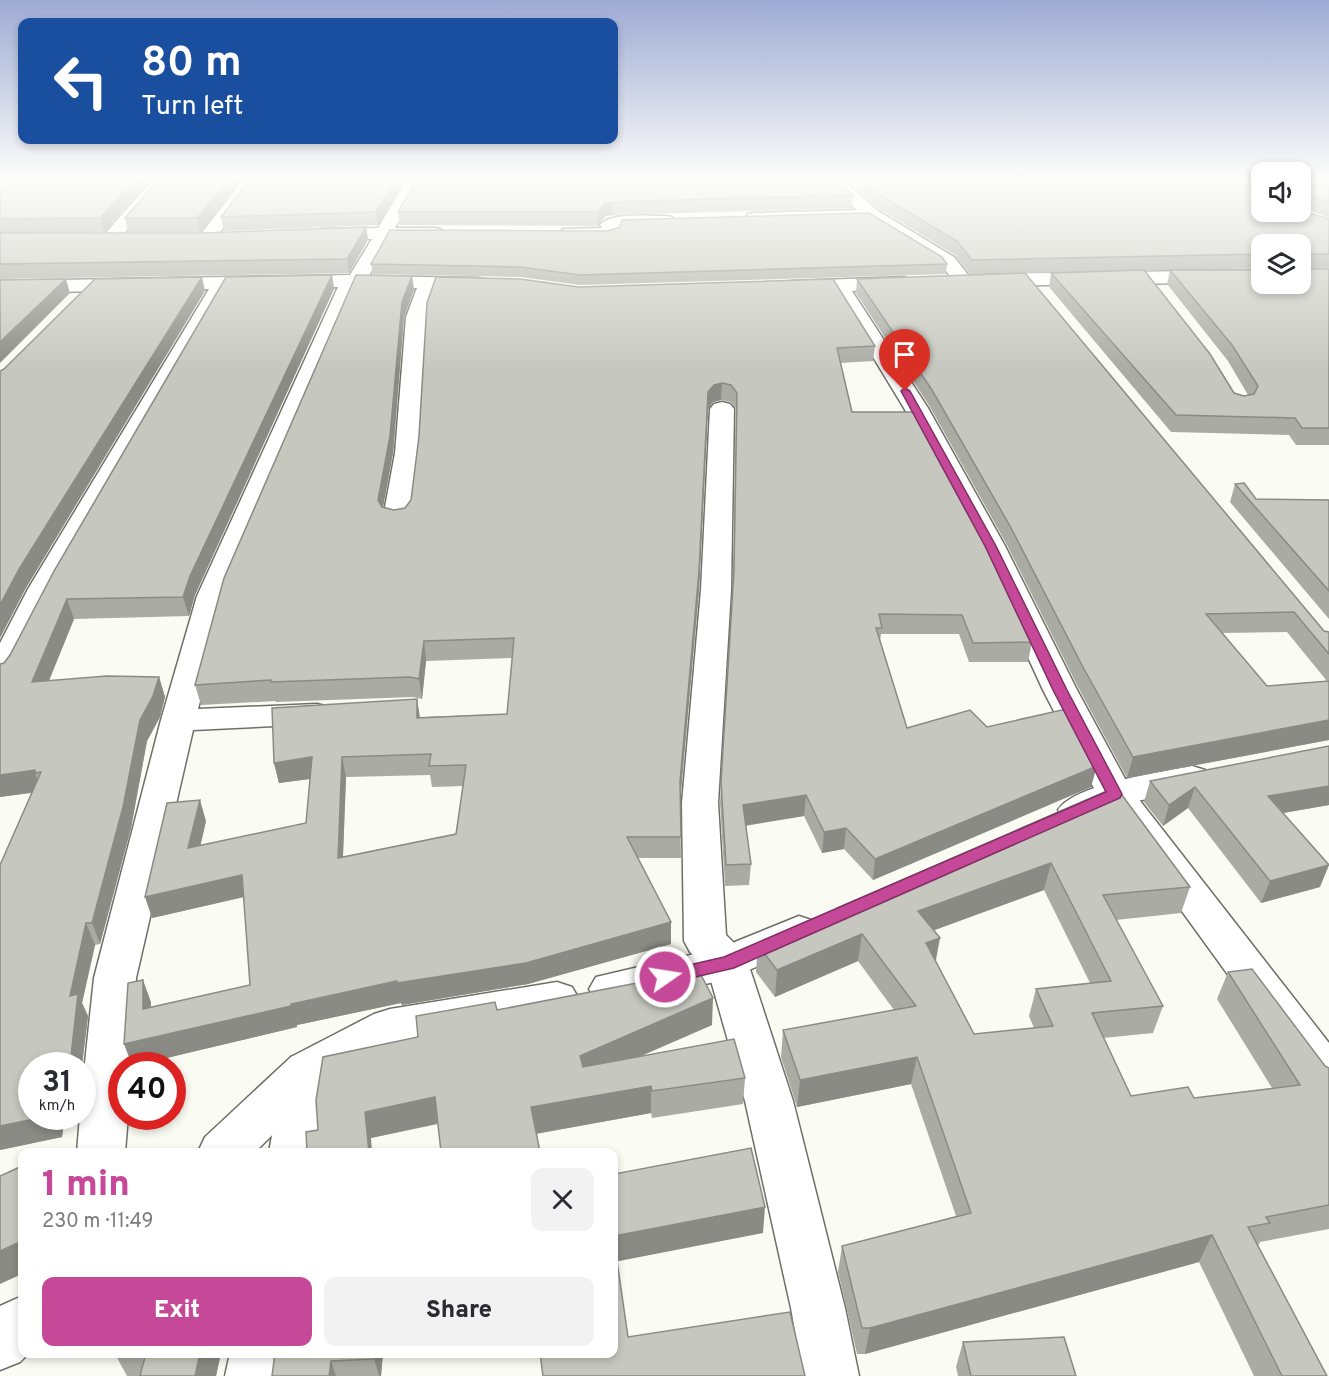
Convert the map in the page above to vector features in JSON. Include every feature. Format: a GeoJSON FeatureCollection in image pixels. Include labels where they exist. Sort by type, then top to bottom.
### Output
{"type":"FeatureCollection","features":[{"type":"Feature","properties":{"kind":"street"},"geometry":{"type":"LineString","coordinates":[[101,1148],[115,978],[178,720],[212,596],[353,282],[378,243]]}},
{"type":"Feature","properties":{"kind":"street"},"geometry":{"type":"LineString","coordinates":[[919,243],[948,261],[963,281]]}},
{"type":"Feature","properties":{"kind":"street"},"geometry":{"type":"LineString","coordinates":[[940,282],[1251,276]]}},
{"type":"Feature","properties":{"kind":"street"},"geometry":{"type":"LineString","coordinates":[[1148,277],[1162,295]]}},
{"type":"Feature","properties":{"kind":"street"},"geometry":{"type":"LineString","coordinates":[[1029,279],[1051,306]]}},
{"type":"Feature","properties":{"kind":"street"},"geometry":{"type":"LineString","coordinates":[[0,287],[353,282],[499,285]]}},
{"type":"Feature","properties":{"kind":"street"},"geometry":{"type":"LineString","coordinates":[[397,518],[407,453],[416,317],[428,283]]}},
{"type":"Feature","properties":{"kind":"street"},"geometry":{"type":"LineString","coordinates":[[772,287],[918,283]]}},
{"type":"Feature","properties":{"kind":"street"},"geometry":{"type":"LineString","coordinates":[[0,674],[54,570],[221,285]]}},
{"type":"Feature","properties":{"kind":"street"},"geometry":{"type":"LineString","coordinates":[[839,286],[916,408],[991,546],[1060,690],[1115,794],[1329,1078]]}},
{"type":"Feature","properties":{"kind":"street"},"geometry":{"type":"LineString","coordinates":[[74,303],[91,287]]}},
{"type":"Feature","properties":{"kind":"street"},"geometry":{"type":"LineString","coordinates":[[722,409],[716,590],[700,803],[705,941],[727,963],[768,1101],[818,1308],[831,1376]]}},
{"type":"Feature","properties":{"kind":"street"},"geometry":{"type":"LineString","coordinates":[[178,720],[342,712]]}},
{"type":"Feature","properties":{"kind":"street"},"geometry":{"type":"LineString","coordinates":[[1040,827],[1115,794],[1226,771]]}},
{"type":"Feature","properties":{"kind":"street"},"geometry":{"type":"LineString","coordinates":[[226,1148],[307,1071],[390,1027],[582,995],[727,963],[835,916]]}},
{"type":"Feature","properties":{"kind":"street"},"geometry":{"type":"LineString","coordinates":[[294,1148],[307,1071]]}},
{"type":"Feature","properties":{"kind":"street"},"geometry":{"type":"LineString","coordinates":[[0,1342],[18,1326]]}},
{"type":"Feature","properties":{"kind":"street"},"geometry":{"type":"LineString","coordinates":[[253,1376],[257,1358]]}},
{"type":"Feature","properties":{"kind":"building"},"geometry":{"type":"Polygon","coordinates":[[[0,243],[356,243],[347,259],[0,264],[0,243]]]}},
{"type":"Feature","properties":{"kind":"building"},"geometry":{"type":"Polygon","coordinates":[[[383,243],[919,243],[942,257],[947,264],[580,275],[520,267],[371,264],[383,243]]]}},
{"type":"Feature","properties":{"kind":"building"},"geometry":{"type":"Polygon","coordinates":[[[959,243],[1251,243],[1251,254],[972,260],[959,243]]]}},
{"type":"Feature","properties":{"kind":"building"},"geometry":{"type":"Polygon","coordinates":[[[1311,243],[1329,243],[1329,254],[1311,254],[1311,243]]]}},
{"type":"Feature","properties":{"kind":"building"},"geometry":{"type":"Polygon","coordinates":[[[1311,269],[1329,269],[1329,428],[1302,428],[1295,418],[1176,415],[1051,273],[1144,270],[1210,354],[1234,393],[1244,396],[1254,394],[1258,386],[1232,345],[1170,270],[1251,270],[1251,294],[1311,294],[1311,269]]]}},
{"type":"Feature","properties":{"kind":"building"},"geometry":{"type":"Polygon","coordinates":[[[1025,273],[1324,631],[1329,632],[1329,654],[1294,612],[1206,614],[1267,686],[1329,681],[1329,720],[1133,757],[1084,669],[1010,526],[932,390],[857,279],[1025,273]]]}},
{"type":"Feature","properties":{"kind":"building"},"geometry":{"type":"Polygon","coordinates":[[[332,275],[190,576],[183,597],[67,599],[32,682],[107,676],[159,677],[153,696],[140,720],[123,807],[92,923],[86,923],[70,996],[78,994],[71,1052],[18,1052],[18,1122],[0,1126],[0,865],[41,772],[35,773],[35,770],[0,775],[0,664],[4,663],[10,655],[54,571],[226,277],[332,275]]]}},
{"type":"Feature","properties":{"kind":"building"},"geometry":{"type":"Polygon","coordinates":[[[356,275],[412,276],[402,302],[390,436],[378,500],[382,507],[394,510],[405,508],[411,500],[419,436],[427,303],[436,277],[520,279],[579,287],[833,279],[875,346],[837,348],[852,412],[915,412],[978,529],[1032,642],[973,643],[962,615],[879,614],[882,628],[876,628],[907,728],[970,710],[987,727],[1066,709],[1097,766],[875,859],[846,828],[824,832],[806,795],[743,805],[751,864],[726,865],[721,782],[734,571],[737,393],[731,385],[722,383],[714,385],[708,392],[699,571],[680,782],[681,837],[627,837],[671,922],[526,963],[397,983],[397,981],[124,1044],[128,983],[143,980],[143,1009],[250,985],[242,875],[145,897],[167,803],[200,800],[188,848],[306,823],[312,757],[274,763],[272,708],[417,699],[417,718],[507,714],[514,638],[424,641],[419,679],[410,677],[271,682],[271,680],[195,685],[224,578],[356,275]],[[431,754],[342,757],[338,858],[456,834],[466,765],[429,766],[431,754]]]}},
{"type":"Feature","properties":{"kind":"building"},"geometry":{"type":"Polygon","coordinates":[[[202,277],[19,569],[0,605],[0,371],[95,279],[202,277]]]}},
{"type":"Feature","properties":{"kind":"building"},"geometry":{"type":"Polygon","coordinates":[[[66,279],[0,342],[0,280],[66,279]]]}},
{"type":"Feature","properties":{"kind":"building"},"geometry":{"type":"Polygon","coordinates":[[[1244,483],[1256,499],[1329,500],[1329,591],[1235,484],[1244,483]]]}},
{"type":"Feature","properties":{"kind":"building"},"geometry":{"type":"Polygon","coordinates":[[[1329,746],[1329,786],[1268,796],[1329,865],[1270,881],[1195,787],[1169,805],[1150,781],[1329,746]]]}},
{"type":"Feature","properties":{"kind":"building"},"geometry":{"type":"Polygon","coordinates":[[[1116,787],[1190,887],[1103,895],[1163,1006],[1092,1013],[1131,1096],[1188,1087],[1194,1098],[1300,1085],[1228,972],[1252,969],[1325,1066],[1329,1068],[1329,1205],[1266,1217],[1270,1223],[1248,1227],[1327,1376],[1282,1376],[1212,1235],[870,1328],[862,1328],[842,1246],[971,1213],[917,1057],[800,1080],[783,1030],[916,1006],[862,934],[777,970],[758,945],[839,911],[837,908],[1116,787]],[[1051,863],[918,911],[940,938],[926,943],[974,1034],[1053,1026],[1036,989],[1111,981],[1051,863]]]}},
{"type":"Feature","properties":{"kind":"building"},"geometry":{"type":"Polygon","coordinates":[[[699,971],[713,998],[580,1056],[583,1067],[734,1039],[745,1078],[652,1091],[651,1086],[531,1107],[539,1148],[441,1148],[435,1097],[365,1112],[369,1148],[307,1148],[306,1132],[318,1130],[316,1100],[323,1057],[418,1037],[416,1016],[495,1002],[497,1010],[699,971]]]}},
{"type":"Feature","properties":{"kind":"building"},"geometry":{"type":"Polygon","coordinates":[[[751,1148],[765,1207],[618,1235],[618,1173],[751,1148]]]}},
{"type":"Feature","properties":{"kind":"building"},"geometry":{"type":"Polygon","coordinates":[[[18,1168],[18,1243],[0,1251],[0,1176],[18,1168]]]}},
{"type":"Feature","properties":{"kind":"building"},"geometry":{"type":"Polygon","coordinates":[[[618,1268],[628,1337],[790,1312],[805,1376],[543,1376],[541,1358],[618,1358],[618,1268]]]}},
{"type":"Feature","properties":{"kind":"building"},"geometry":{"type":"Polygon","coordinates":[[[1064,1337],[1076,1376],[971,1376],[963,1342],[1064,1337]]]}},
{"type":"Feature","properties":{"kind":"building"},"geometry":{"type":"Polygon","coordinates":[[[145,1358],[199,1358],[195,1376],[140,1376],[145,1358]]]}},
{"type":"Feature","properties":{"kind":"building"},"geometry":{"type":"Polygon","coordinates":[[[274,1358],[374,1358],[331,1361],[329,1376],[272,1376],[274,1358]]]}},
{"type":"Feature","properties":{"kind":"route"},"geometry":{"type":"LineString","coordinates":[[665,977],[727,963],[1115,794],[1060,690],[991,546],[905,391]]}}]}
